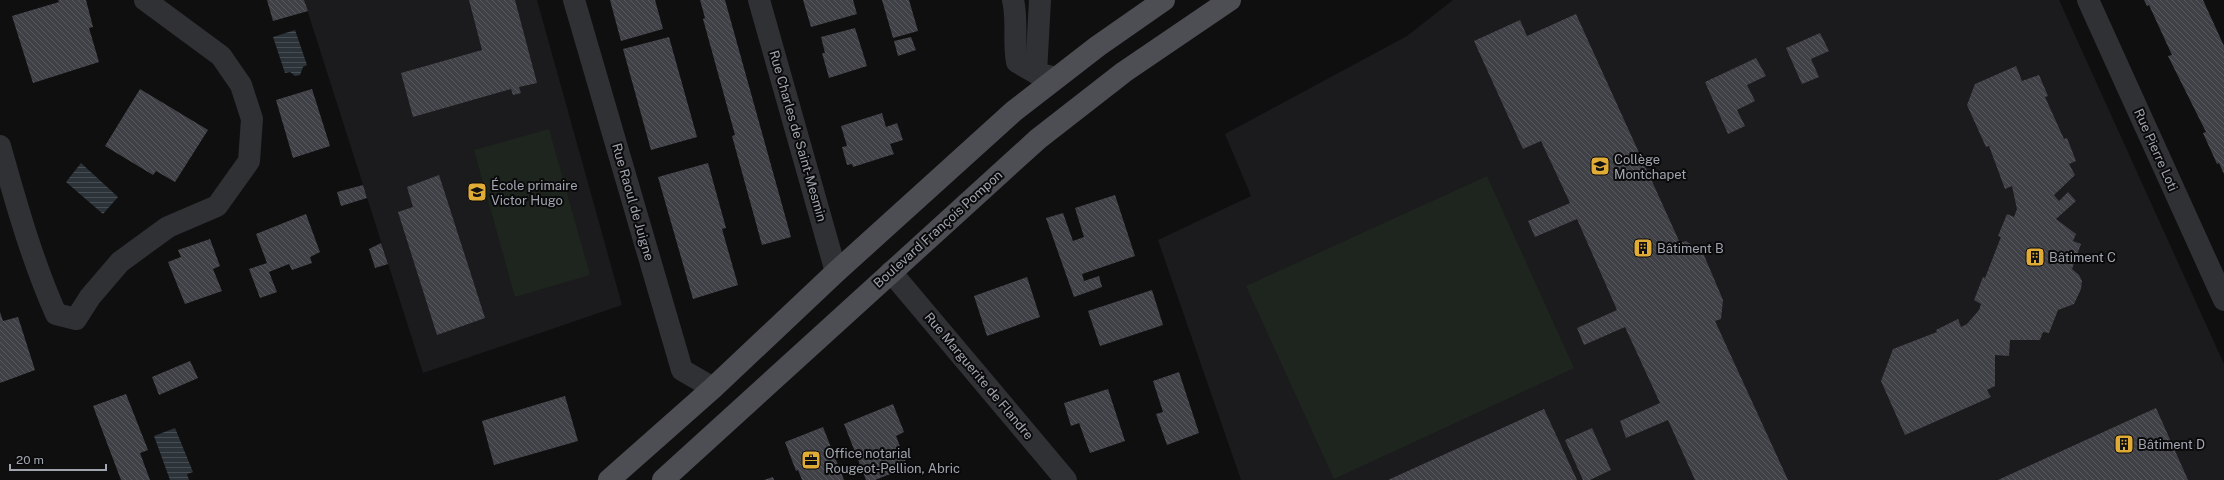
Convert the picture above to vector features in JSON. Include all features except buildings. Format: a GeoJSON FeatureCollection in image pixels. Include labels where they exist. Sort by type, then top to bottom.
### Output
{"type":"FeatureCollection","features":[{"type":"Feature","properties":{"kind":"main road"},"geometry":{"type":"LineString","coordinates":[[609,480],[712,388],[836,272],[1014,111],[1046,76],[1164,0]]}},
{"type":"Feature","properties":{"kind":"main road","name":"Boulevard François Pompon"},"geometry":{"type":"LineString","coordinates":[[663,480],[1038,138],[1124,72],[1230,0]]}},
{"type":"Feature","properties":{"kind":"street"},"geometry":{"type":"LineString","coordinates":[[0,146],[29,241],[44,286],[56,314],[76,319],[90,297],[120,262],[168,227],[217,206],[249,161],[252,118],[241,85],[221,56],[145,0]]}},
{"type":"Feature","properties":{"kind":"street","name":"Rue Raoul de Juigne"},"geometry":{"type":"LineString","coordinates":[[574,0],[682,370],[712,388]]}},
{"type":"Feature","properties":{"kind":"street","name":"Rue Charles de Saint-Mesmin"},"geometry":{"type":"LineString","coordinates":[[759,0],[836,272]]}},
{"type":"Feature","properties":{"kind":"street"},"geometry":{"type":"LineString","coordinates":[[1013,0],[1017,18],[1014,44],[1017,62],[1046,76]]}},
{"type":"Feature","properties":{"kind":"street"},"geometry":{"type":"LineString","coordinates":[[1040,0],[1046,76]]}},
{"type":"Feature","properties":{"kind":"street","name":"Rue Pierre Loti"},"geometry":{"type":"LineString","coordinates":[[2088,0],[2224,300]]}},
{"type":"Feature","properties":{"kind":"street","name":"Rue Marguerite de Flandre"},"geometry":{"type":"LineString","coordinates":[[891,272],[1066,480]]}},
{"type":"Feature","properties":{"kind":"shaded area","name":"École primaire Victor Hugo"},"geometry":{"type":"Polygon","coordinates":[[[304,0],[537,0],[622,305],[423,373],[304,0]]]}},
{"type":"Feature","properties":{"kind":"shaded area"},"geometry":{"type":"Polygon","coordinates":[[[1453,0],[2059,0],[2224,364],[2224,480],[1241,480],[1158,240],[1251,196],[1225,134],[1407,36],[1453,0]]]}},
{"type":"Feature","properties":{"kind":"shaded area"},"geometry":{"type":"Polygon","coordinates":[[[295,30],[307,65],[303,67],[300,75],[295,76],[290,72],[285,73],[273,37],[295,30]]]}},
{"type":"Feature","properties":{"kind":"shaded area"},"geometry":{"type":"Polygon","coordinates":[[[549,129],[590,275],[515,297],[474,150],[549,129]]]}},
{"type":"Feature","properties":{"kind":"shaded area"},"geometry":{"type":"Polygon","coordinates":[[[81,163],[118,197],[103,214],[66,182],[81,163]]]}},
{"type":"Feature","properties":{"kind":"shaded area"},"geometry":{"type":"Polygon","coordinates":[[[1487,176],[1574,368],[1334,479],[1246,286],[1487,176]]]}},
{"type":"Feature","properties":{"kind":"shaded area"},"geometry":{"type":"Polygon","coordinates":[[[175,428],[193,472],[187,474],[189,480],[170,480],[154,436],[175,428]]]}},
{"type":"Feature","properties":{"kind":"place","name":"Collège Montchapet"},"geometry":{"type":"Point","coordinates":[1600,166]}},
{"type":"Feature","properties":{"kind":"place","name":"École primaire Victor Hugo"},"geometry":{"type":"Point","coordinates":[477,192]}},
{"type":"Feature","properties":{"kind":"place","name":"Bâtiment B"},"geometry":{"type":"Point","coordinates":[1643,248]}},
{"type":"Feature","properties":{"kind":"place","name":"Bâtiment C"},"geometry":{"type":"Point","coordinates":[2035,257]}},
{"type":"Feature","properties":{"kind":"place","name":"Bâtiment D"},"geometry":{"type":"Point","coordinates":[2124,444]}},
{"type":"Feature","properties":{"kind":"place","name":"Office notarial Rougeot-Pellion, Abric"},"geometry":{"type":"Point","coordinates":[811,460]}}]}
